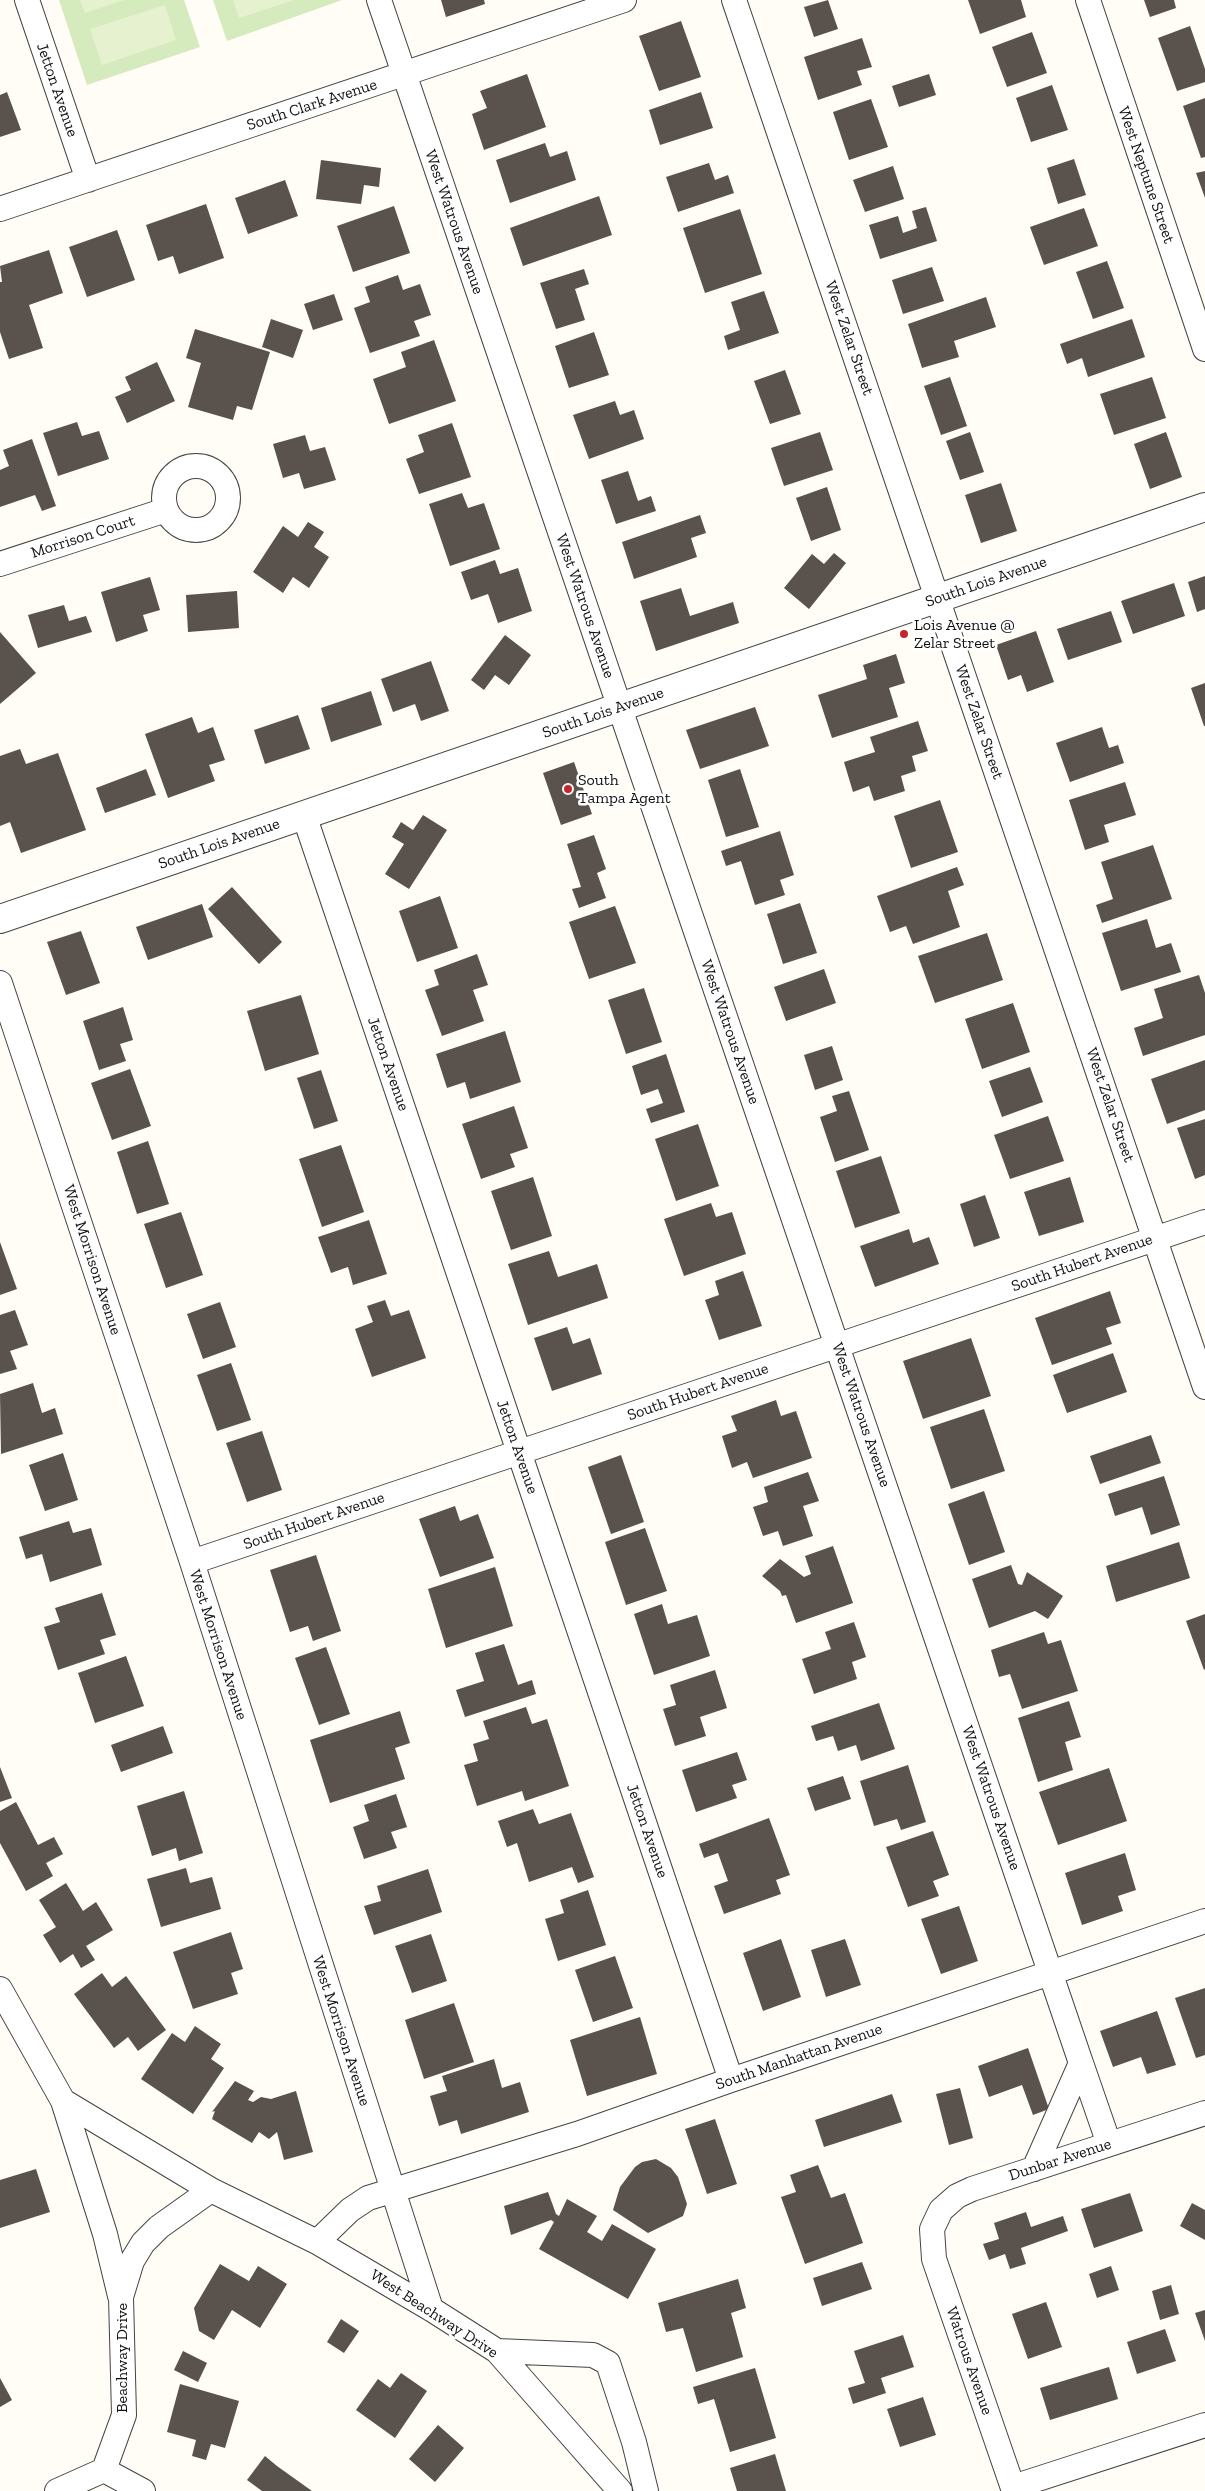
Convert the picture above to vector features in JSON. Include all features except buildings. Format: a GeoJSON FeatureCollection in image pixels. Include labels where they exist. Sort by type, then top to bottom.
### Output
{"type":"FeatureCollection","features":[{"type":"Feature","properties":{"kind":"street","name":"Jetton Avenue"},"geometry":{"type":"LineString","coordinates":[[27,0],[88,180]]}},
{"type":"Feature","properties":{"kind":"street","name":"West Watrous Avenue"},"geometry":{"type":"LineString","coordinates":[[379,0],[1109,2144]]}},
{"type":"Feature","properties":{"kind":"street","name":"South Clark Avenue"},"geometry":{"type":"LineString","coordinates":[[0,209],[624,0]]}},
{"type":"Feature","properties":{"kind":"street","name":"West Zelar Street"},"geometry":{"type":"LineString","coordinates":[[734,0],[1205,1387]]}},
{"type":"Feature","properties":{"kind":"street","name":"West Neptune Street"},"geometry":{"type":"LineString","coordinates":[[1088,0],[1205,349]]}},
{"type":"Feature","properties":{"kind":"street","name":"South Lois Avenue"},"geometry":{"type":"LineString","coordinates":[[0,919],[1205,507]]}},
{"type":"Feature","properties":{"kind":"street","name":"Morrison Court"},"geometry":{"type":"LineString","coordinates":[[0,564],[166,510]]}},
{"type":"Feature","properties":{"kind":"street","name":"Jetton Avenue"},"geometry":{"type":"LineString","coordinates":[[304,815],[731,2080]]}},
{"type":"Feature","properties":{"kind":"street","name":"West Morrison Avenue"},"geometry":{"type":"LineString","coordinates":[[0,983],[192,1562],[431,2309]]}},
{"type":"Feature","properties":{"kind":"street","name":"South Hubert Avenue"},"geometry":{"type":"LineString","coordinates":[[192,1562],[1205,1222]]}},
{"type":"Feature","properties":{"kind":"street","name":"South Manhattan Avenue"},"geometry":{"type":"LineString","coordinates":[[392,2192],[578,2134],[731,2080],[1205,1921]]}},
{"type":"Feature","properties":{"kind":"street","name":"West Beachway Drive"},"geometry":{"type":"LineString","coordinates":[[0,1989],[63,2101],[105,2234],[121,2298]]}},
{"type":"Feature","properties":{"kind":"street"},"geometry":{"type":"LineString","coordinates":[[1034,2169],[1081,2064]]}},
{"type":"Feature","properties":{"kind":"street","name":"West Beachway Drive"},"geometry":{"type":"LineString","coordinates":[[63,2101],[211,2190],[317,2242],[431,2309],[497,2351],[620,2491]]}},
{"type":"Feature","properties":{"kind":"street","name":"Dunbar Avenue"},"geometry":{"type":"LineString","coordinates":[[932,2229],[941,2210],[957,2196],[1205,2113]]}},
{"type":"Feature","properties":{"kind":"street","name":"Beachway Drive"},"geometry":{"type":"LineString","coordinates":[[104,2470],[124,2415],[121,2298],[132,2261],[143,2243],[159,2227],[211,2190]]}},
{"type":"Feature","properties":{"kind":"street"},"geometry":{"type":"LineString","coordinates":[[317,2242],[350,2210],[368,2198],[392,2192]]}},
{"type":"Feature","properties":{"kind":"street","name":"Watrous Avenue"},"geometry":{"type":"LineString","coordinates":[[932,2229],[934,2259],[1014,2489]]}},
{"type":"Feature","properties":{"kind":"street"},"geometry":{"type":"LineString","coordinates":[[497,2351],[593,2354],[608,2363],[634,2442],[646,2491]]}},
{"type":"Feature","properties":{"kind":"street"},"geometry":{"type":"LineString","coordinates":[[1014,2489],[1205,2425]]}},
{"type":"Feature","properties":{"kind":"street"},"geometry":{"type":"LineString","coordinates":[[57,2491],[104,2470],[143,2491]]}},
{"type":"Feature","properties":{"kind":"green space"},"geometry":{"type":"Polygon","coordinates":[[[59,0],[184,0],[200,47],[87,85],[59,0]]]}},
{"type":"Feature","properties":{"kind":"green space"},"geometry":{"type":"Polygon","coordinates":[[[80,0],[124,0],[85,13],[80,0]]]}},
{"type":"Feature","properties":{"kind":"green space"},"geometry":{"type":"Polygon","coordinates":[[[213,0],[342,0],[227,41],[213,0]]]}},
{"type":"Feature","properties":{"kind":"green space"},"geometry":{"type":"Polygon","coordinates":[[[233,0],[294,0],[239,18],[233,0]]]}},
{"type":"Feature","properties":{"kind":"green space"},"geometry":{"type":"Polygon","coordinates":[[[165,5],[176,40],[102,65],[90,29],[165,5]]]}},
{"type":"Feature","properties":{"kind":"place","name":"Lois Avenue @ Zelar Street"},"geometry":{"type":"Point","coordinates":[904,634]}},
{"type":"Feature","properties":{"kind":"place","name":"South Tampa Agent"},"geometry":{"type":"Point","coordinates":[568,789]}}]}
